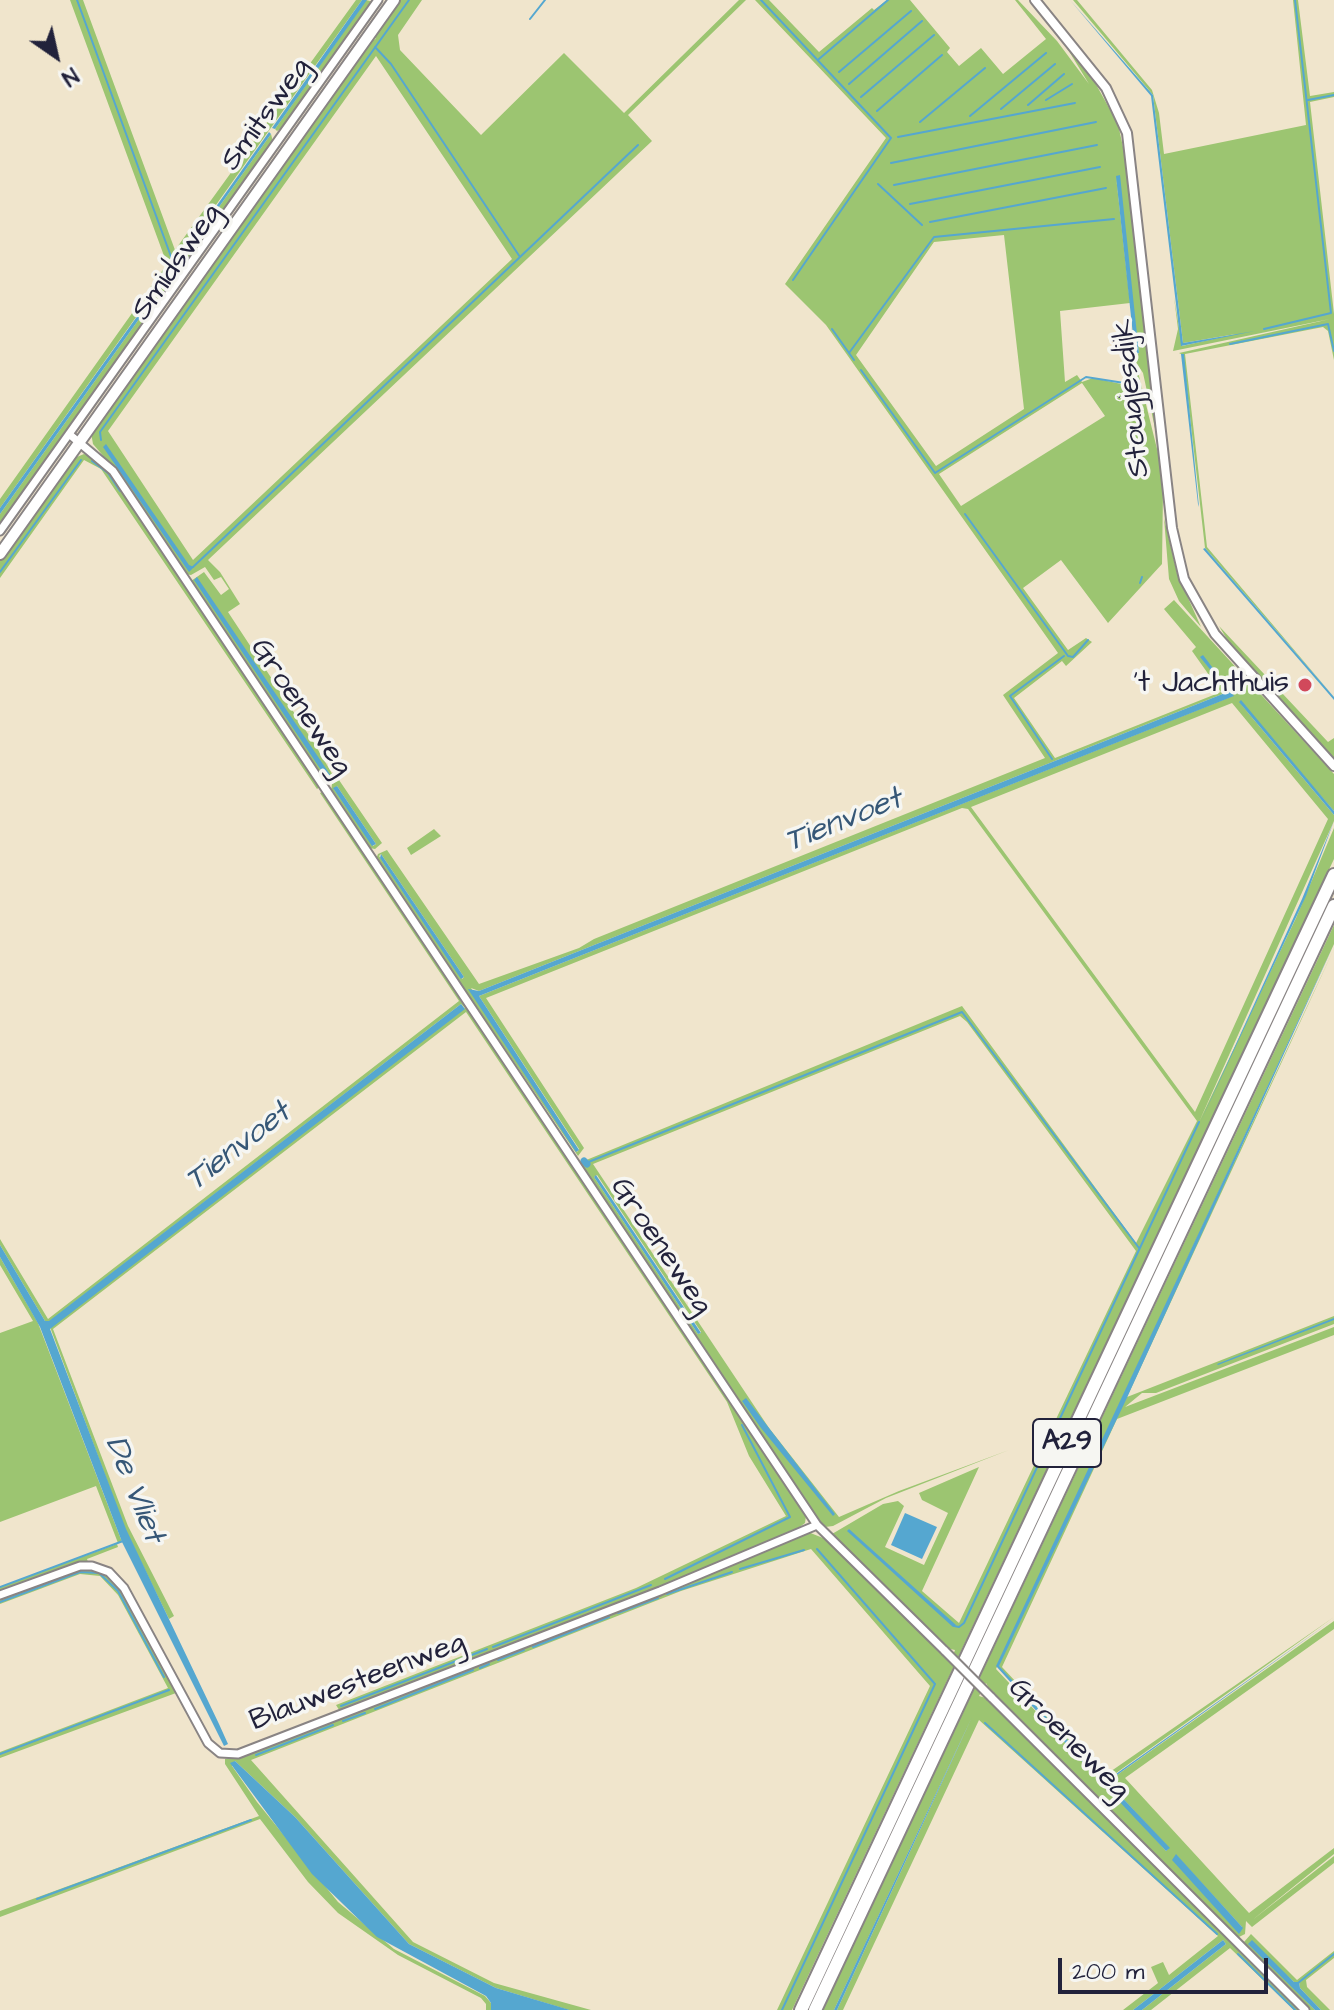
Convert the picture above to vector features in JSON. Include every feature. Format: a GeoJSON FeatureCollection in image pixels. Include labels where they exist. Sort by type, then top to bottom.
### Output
{"type":"FeatureCollection","features":[{"type":"Feature","properties":{"kind":"highway","name":"A29"},"geometry":{"type":"LineString","coordinates":[[801,2010],[1334,875]]}},
{"type":"Feature","properties":{"kind":"highway","name":"A29"},"geometry":{"type":"LineString","coordinates":[[815,2010],[1334,906]]}},
{"type":"Feature","properties":{"kind":"main road","name":"Smidsweg"},"geometry":{"type":"LineString","coordinates":[[0,554],[394,0]]}},
{"type":"Feature","properties":{"kind":"street","name":"Smitsweg"},"geometry":{"type":"LineString","coordinates":[[0,531],[378,0]]}},
{"type":"Feature","properties":{"kind":"street","name":"Stougjesdijk"},"geometry":{"type":"LineString","coordinates":[[1035,0],[1102,83],[1127,133],[1172,528],[1187,587],[1215,634],[1334,766]]}},
{"type":"Feature","properties":{"kind":"street","name":"Groeneweg"},"geometry":{"type":"LineString","coordinates":[[69,434],[113,471],[817,1525],[1305,2010]]}},
{"type":"Feature","properties":{"kind":"street","name":"Blauwesteenweg"},"geometry":{"type":"LineString","coordinates":[[0,1595],[80,1566],[94,1566],[109,1572],[124,1588],[204,1739],[218,1753],[234,1755],[284,1739],[660,1591],[817,1525]]}},
{"type":"Feature","properties":{"kind":"green space"},"geometry":{"type":"Polygon","coordinates":[[[70,0],[83,0],[175,250],[356,0],[362,0],[0,508],[0,499],[167,264],[70,0]]]}},
{"type":"Feature","properties":{"kind":"green space"},"geometry":{"type":"Polygon","coordinates":[[[366,0],[374,2],[285,126],[277,131],[275,129],[366,0]]]}},
{"type":"Feature","properties":{"kind":"green space"},"geometry":{"type":"Polygon","coordinates":[[[400,0],[422,0],[398,35],[400,50],[481,135],[564,53],[624,113],[739,0],[746,0],[628,115],[652,141],[208,560],[220,572],[240,604],[228,612],[314,743],[334,777],[329,780],[322,779],[191,581],[204,572],[221,595],[229,589],[221,577],[214,580],[205,567],[191,575],[185,574],[118,473],[93,444],[91,433],[371,40],[376,39],[373,36],[400,0]],[[376,56],[108,431],[193,560],[512,259],[376,56]]]}},
{"type":"Feature","properties":{"kind":"green space"},"geometry":{"type":"Polygon","coordinates":[[[755,0],[769,0],[819,52],[872,8],[874,10],[887,0],[910,0],[950,48],[947,52],[959,66],[981,48],[1003,74],[1046,39],[1015,0],[1018,0],[1057,41],[1089,84],[1067,48],[1093,79],[1118,124],[1128,170],[1156,433],[1143,373],[1132,356],[1139,353],[1116,176],[1130,303],[1060,311],[1065,382],[1077,375],[1082,382],[1093,378],[1126,385],[1131,361],[1137,368],[1159,457],[1163,491],[1162,564],[1108,623],[1061,560],[1023,588],[1068,650],[1086,638],[1092,642],[1066,666],[1062,661],[1014,698],[1055,758],[1221,692],[1192,651],[1196,647],[1164,609],[1174,600],[1334,774],[1334,811],[1239,702],[1334,815],[1334,821],[1199,1122],[1296,918],[1334,828],[1334,859],[792,2010],[777,2010],[930,1686],[811,1549],[681,1591],[251,1760],[413,1942],[494,1983],[591,2010],[569,2010],[496,1988],[409,1944],[295,1817],[235,1761],[232,1766],[257,1802],[338,1902],[394,1949],[485,1996],[491,2003],[491,2010],[486,2010],[481,1998],[398,1955],[338,1913],[308,1882],[260,1819],[0,1917],[0,1911],[259,1816],[225,1764],[225,1759],[249,1755],[808,1532],[828,1540],[950,1663],[955,1650],[945,1648],[832,1534],[883,1504],[898,1501],[904,1506],[885,1547],[924,1565],[948,1513],[922,1500],[919,1493],[979,1467],[922,1591],[959,1623],[1136,1251],[967,1022],[960,1016],[593,1164],[769,1428],[839,1517],[899,1491],[1009,1450],[886,1498],[833,1526],[825,1527],[811,1511],[579,1163],[962,1006],[1136,1243],[1197,1121],[968,809],[962,808],[486,998],[584,1148],[578,1156],[376,859],[378,854],[387,850],[479,984],[579,948],[594,939],[1045,758],[1003,695],[1058,653],[826,325],[785,284],[886,138],[755,0]],[[1004,235],[934,242],[856,355],[936,466],[1024,409],[1004,235]],[[1082,383],[939,474],[961,506],[1105,416],[1082,383]],[[1201,657],[1226,689],[1225,693],[479,991],[471,988],[577,1152],[579,1149],[479,996],[1233,696],[1201,657]],[[1232,703],[971,807],[1195,1112],[1328,819],[1232,703]],[[381,854],[379,856],[462,979],[464,977],[381,854]],[[597,1175],[594,1177],[698,1334],[701,1332],[597,1175]]]}},
{"type":"Feature","properties":{"kind":"green space"},"geometry":{"type":"Polygon","coordinates":[[[1073,0],[1077,0],[1152,90],[1159,113],[1164,154],[1306,125],[1293,0],[1298,0],[1310,96],[1334,92],[1334,97],[1310,102],[1334,314],[1334,360],[1328,331],[1323,327],[1185,354],[1207,547],[1334,697],[1205,548],[1183,355],[1179,353],[1330,319],[1173,351],[1178,329],[1174,297],[1182,346],[1236,334],[1183,343],[1153,95],[1073,0]]]}},
{"type":"Feature","properties":{"kind":"green space"},"geometry":{"type":"Polygon","coordinates":[[[271,134],[273,142],[0,525],[0,514],[271,134]]]}},
{"type":"Feature","properties":{"kind":"green space"},"geometry":{"type":"Polygon","coordinates":[[[84,454],[96,459],[113,476],[321,786],[317,789],[101,469],[84,460],[0,578],[0,560],[72,459],[84,454]]]}},
{"type":"Feature","properties":{"kind":"green space"},"geometry":{"type":"Polygon","coordinates":[[[1164,518],[1177,573],[1201,627],[1179,601],[1169,579],[1164,518]]]}},
{"type":"Feature","properties":{"kind":"green space"},"geometry":{"type":"Polygon","coordinates":[[[1219,626],[1328,742],[1334,738],[1334,759],[1231,646],[1219,626]]]}},
{"type":"Feature","properties":{"kind":"green space"},"geometry":{"type":"Polygon","coordinates":[[[339,780],[382,843],[375,849],[369,848],[331,792],[332,784],[339,780]],[[337,786],[334,789],[373,846],[376,844],[337,786]]]}},
{"type":"Feature","properties":{"kind":"green space"},"geometry":{"type":"Polygon","coordinates":[[[324,791],[806,1516],[805,1523],[797,1529],[666,1586],[341,1713],[336,1705],[636,1588],[786,1516],[749,1456],[727,1402],[466,1012],[53,1329],[128,1526],[174,1616],[169,1619],[125,1529],[50,1327],[465,1008],[461,1004],[50,1321],[45,1321],[0,1245],[0,1239],[48,1319],[459,1001],[320,793],[324,791]]]}},
{"type":"Feature","properties":{"kind":"green space"},"geometry":{"type":"Polygon","coordinates":[[[434,829],[441,836],[411,855],[407,848],[434,829]]]}},
{"type":"Feature","properties":{"kind":"green space"},"geometry":{"type":"Polygon","coordinates":[[[1334,925],[1334,944],[996,1669],[1095,1774],[998,1666],[1334,949],[1127,1397],[1334,1316],[1334,1324],[1156,1393],[1142,1393],[1125,1407],[1334,1327],[1334,1335],[1117,1419],[1002,1667],[1104,1776],[1334,1617],[1105,1781],[1166,1851],[1169,1848],[1113,1788],[1110,1780],[1334,1621],[1334,1629],[1125,1778],[1249,1913],[1334,1848],[1334,1854],[1251,1921],[1334,1856],[1334,1863],[1252,1927],[1246,1921],[1245,1934],[1237,1938],[992,1694],[986,1683],[979,1696],[989,1699],[1302,2010],[1294,2010],[1230,1948],[1151,2010],[1142,2010],[1226,1944],[1223,1940],[1133,2010],[1123,2010],[1158,1983],[1151,1967],[1163,1962],[1169,1975],[1218,1936],[979,1720],[843,2010],[837,2010],[972,1717],[834,2010],[823,2010],[1334,925]],[[1176,1855],[1174,1860],[1239,1933],[1242,1927],[1176,1855]]]}},
{"type":"Feature","properties":{"kind":"green space"},"geometry":{"type":"Polygon","coordinates":[[[0,1257],[38,1323],[122,1542],[118,1543],[96,1486],[0,1522],[0,1333],[33,1321],[0,1265],[0,1257]]]}},
{"type":"Feature","properties":{"kind":"green space"},"geometry":{"type":"Polygon","coordinates":[[[117,1544],[118,1547],[87,1559],[88,1562],[0,1592],[0,1587],[117,1544]]]}},
{"type":"Feature","properties":{"kind":"green space"},"geometry":{"type":"Polygon","coordinates":[[[88,1568],[110,1575],[119,1585],[176,1693],[0,1758],[0,1752],[168,1688],[118,1595],[100,1576],[80,1574],[0,1604],[0,1598],[88,1568]]]}},
{"type":"Feature","properties":{"kind":"green space"},"geometry":{"type":"Polygon","coordinates":[[[1251,1934],[1297,1980],[1334,1951],[1334,1958],[1306,1980],[1307,1987],[1330,2010],[1321,2010],[1300,1988],[1299,1982],[1294,1982],[1250,1942],[1315,2010],[1310,2010],[1246,1947],[1244,1942],[1251,1934]]]}},
{"type":"Feature","properties":{"kind":"water"},"geometry":{"type":"Polygon","coordinates":[[[362,0],[367,0],[275,129],[272,128],[362,0]]]}},
{"type":"Feature","properties":{"kind":"water"},"geometry":{"type":"Polygon","coordinates":[[[1070,0],[1153,95],[1183,343],[1255,331],[1181,346],[1151,96],[1070,0]]]}},
{"type":"Feature","properties":{"kind":"water"},"geometry":{"type":"Polygon","coordinates":[[[269,132],[271,134],[0,514],[0,508],[171,269],[172,260],[178,260],[269,132]]]}},
{"type":"Feature","properties":{"kind":"water"},"geometry":{"type":"Polygon","coordinates":[[[1120,175],[1139,353],[1135,354],[1116,176],[1120,175]]]}},
{"type":"Feature","properties":{"kind":"water"},"geometry":{"type":"Polygon","coordinates":[[[1181,354],[1184,354],[1199,507],[1198,504],[1181,354]]]}},
{"type":"Feature","properties":{"kind":"water"},"geometry":{"type":"Polygon","coordinates":[[[106,444],[189,565],[194,567],[189,572],[103,447],[106,444]]]}},
{"type":"Feature","properties":{"kind":"water"},"geometry":{"type":"Polygon","coordinates":[[[1203,549],[1334,697],[1334,700],[1203,549]]]}},
{"type":"Feature","properties":{"kind":"water"},"geometry":{"type":"Polygon","coordinates":[[[197,577],[331,776],[327,779],[194,580],[197,577]]]}},
{"type":"Feature","properties":{"kind":"water"},"geometry":{"type":"Polygon","coordinates":[[[1203,655],[1234,696],[479,996],[579,1150],[576,1152],[468,989],[479,991],[1225,693],[1226,689],[1200,657],[1203,655]]]}},
{"type":"Feature","properties":{"kind":"water"},"geometry":{"type":"Polygon","coordinates":[[[1241,700],[1334,811],[1334,815],[1239,702],[1241,700]]]}},
{"type":"Feature","properties":{"kind":"water"},"geometry":{"type":"Polygon","coordinates":[[[337,786],[376,844],[372,846],[333,788],[337,786]]]}},
{"type":"Feature","properties":{"kind":"water"},"geometry":{"type":"Polygon","coordinates":[[[1334,821],[1306,896],[1200,1123],[1302,899],[1334,821]]]}},
{"type":"Feature","properties":{"kind":"water"},"geometry":{"type":"Polygon","coordinates":[[[381,854],[464,977],[461,979],[380,858],[381,854]]]}},
{"type":"Feature","properties":{"kind":"water"},"geometry":{"type":"Polygon","coordinates":[[[1334,944],[1125,1402],[999,1666],[1097,1772],[1094,1775],[996,1666],[1334,944]]]}},
{"type":"Feature","properties":{"kind":"water"},"geometry":{"type":"Polygon","coordinates":[[[461,1004],[465,1009],[50,1329],[126,1529],[219,1724],[228,1744],[224,1746],[122,1542],[40,1327],[0,1257],[0,1245],[45,1321],[49,1321],[461,1004]]]}},
{"type":"Feature","properties":{"kind":"water"},"geometry":{"type":"Polygon","coordinates":[[[596,1175],[701,1333],[698,1334],[594,1177],[596,1175]]]}},
{"type":"Feature","properties":{"kind":"water"},"geometry":{"type":"Polygon","coordinates":[[[1334,1318],[1334,1320],[1217,1364],[1334,1318]]]}},
{"type":"Feature","properties":{"kind":"water"},"geometry":{"type":"Polygon","coordinates":[[[746,1398],[835,1514],[833,1516],[761,1428],[742,1401],[746,1398]]]}},
{"type":"Feature","properties":{"kind":"water"},"geometry":{"type":"Polygon","coordinates":[[[905,1513],[937,1527],[922,1559],[891,1545],[905,1513]]]}},
{"type":"Feature","properties":{"kind":"water"},"geometry":{"type":"Polygon","coordinates":[[[849,1529],[956,1625],[953,1627],[847,1531],[849,1529]]]}},
{"type":"Feature","properties":{"kind":"water"},"geometry":{"type":"Polygon","coordinates":[[[1334,1619],[1110,1780],[1113,1788],[1170,1848],[1166,1851],[1100,1781],[1106,1781],[1334,1619]]]}},
{"type":"Feature","properties":{"kind":"water"},"geometry":{"type":"Polygon","coordinates":[[[972,1717],[837,2010],[834,2010],[856,1963],[972,1717]]]}},
{"type":"Feature","properties":{"kind":"water"},"geometry":{"type":"Polygon","coordinates":[[[235,1761],[295,1817],[409,1944],[496,1988],[570,2010],[491,2010],[486,1996],[377,1937],[312,1874],[230,1763],[235,1761]]]}},
{"type":"Feature","properties":{"kind":"water"},"geometry":{"type":"Polygon","coordinates":[[[1176,1854],[1243,1928],[1239,1934],[1172,1860],[1176,1854]]]}},
{"type":"Feature","properties":{"kind":"water"},"geometry":{"type":"Polygon","coordinates":[[[1223,1940],[1226,1944],[1142,2010],[1133,2010],[1223,1940]]]}},
{"type":"Feature","properties":{"kind":"water"},"geometry":{"type":"Polygon","coordinates":[[[1252,1940],[1294,1982],[1299,1982],[1300,1988],[1321,2010],[1315,2010],[1248,1944],[1252,1940]]]}},
{"type":"Feature","properties":{"kind":"waterway"},"geometry":{"type":"LineString","coordinates":[[77,0],[173,262]]}},
{"type":"Feature","properties":{"kind":"waterway"},"geometry":{"type":"LineString","coordinates":[[101,440],[100,432],[409,0]]}},
{"type":"Feature","properties":{"kind":"waterway"},"geometry":{"type":"LineString","coordinates":[[530,19],[545,0]]}},
{"type":"Feature","properties":{"kind":"waterway"},"geometry":{"type":"LineString","coordinates":[[761,0],[891,138],[793,280]]}},
{"type":"Feature","properties":{"kind":"waterway"},"geometry":{"type":"LineString","coordinates":[[819,59],[888,0]]}},
{"type":"Feature","properties":{"kind":"waterway"},"geometry":{"type":"LineString","coordinates":[[1264,329],[1331,313],[1295,0]]}},
{"type":"Feature","properties":{"kind":"waterway"},"geometry":{"type":"LineString","coordinates":[[839,72],[911,11]]}},
{"type":"Feature","properties":{"kind":"waterway"},"geometry":{"type":"LineString","coordinates":[[849,84],[922,21]]}},
{"type":"Feature","properties":{"kind":"waterway"},"geometry":{"type":"LineString","coordinates":[[861,97],[934,35]]}},
{"type":"Feature","properties":{"kind":"waterway"},"geometry":{"type":"LineString","coordinates":[[193,567],[520,257],[391,64],[375,47]]}},
{"type":"Feature","properties":{"kind":"waterway"},"geometry":{"type":"LineString","coordinates":[[970,116],[1046,53]]}},
{"type":"Feature","properties":{"kind":"waterway"},"geometry":{"type":"LineString","coordinates":[[877,111],[942,55]]}},
{"type":"Feature","properties":{"kind":"waterway"},"geometry":{"type":"LineString","coordinates":[[1001,109],[1055,64]]}},
{"type":"Feature","properties":{"kind":"waterway"},"geometry":{"type":"LineString","coordinates":[[920,122],[985,68]]}},
{"type":"Feature","properties":{"kind":"waterway"},"geometry":{"type":"LineString","coordinates":[[1028,105],[1064,74]]}},
{"type":"Feature","properties":{"kind":"waterway"},"geometry":{"type":"LineString","coordinates":[[1046,100],[1072,84]]}},
{"type":"Feature","properties":{"kind":"waterway"},"geometry":{"type":"LineString","coordinates":[[1308,100],[1334,95]]}},
{"type":"Feature","properties":{"kind":"waterway"},"geometry":{"type":"LineString","coordinates":[[898,137],[1075,103]]}},
{"type":"Feature","properties":{"kind":"waterway"},"geometry":{"type":"LineString","coordinates":[[891,163],[1096,122]]}},
{"type":"Feature","properties":{"kind":"waterway"},"geometry":{"type":"LineString","coordinates":[[520,257],[638,145]]}},
{"type":"Feature","properties":{"kind":"waterway"},"geometry":{"type":"LineString","coordinates":[[894,185],[1097,145]]}},
{"type":"Feature","properties":{"kind":"waterway"},"geometry":{"type":"LineString","coordinates":[[910,204],[1100,167]]}},
{"type":"Feature","properties":{"kind":"waterway"},"geometry":{"type":"LineString","coordinates":[[878,184],[922,225]]}},
{"type":"Feature","properties":{"kind":"waterway"},"geometry":{"type":"LineString","coordinates":[[930,222],[1106,188]]}},
{"type":"Feature","properties":{"kind":"waterway"},"geometry":{"type":"LineString","coordinates":[[849,353],[934,237],[1114,219]]}},
{"type":"Feature","properties":{"kind":"waterway"},"geometry":{"type":"LineString","coordinates":[[1328,324],[1334,351]]}},
{"type":"Feature","properties":{"kind":"waterway"},"geometry":{"type":"LineString","coordinates":[[1230,344],[1328,324]]}},
{"type":"Feature","properties":{"kind":"waterway"},"geometry":{"type":"LineString","coordinates":[[832,329],[854,360]]}},
{"type":"Feature","properties":{"kind":"waterway"},"geometry":{"type":"LineString","coordinates":[[861,370],[935,473],[1086,377],[1137,385]]}},
{"type":"Feature","properties":{"kind":"waterway"},"geometry":{"type":"LineString","coordinates":[[0,572],[81,460]]}},
{"type":"Feature","properties":{"kind":"waterway"},"geometry":{"type":"LineString","coordinates":[[92,461],[108,473],[120,491]]}},
{"type":"Feature","properties":{"kind":"waterway"},"geometry":{"type":"LineString","coordinates":[[965,514],[1068,656],[1073,657],[1088,640]]}},
{"type":"Feature","properties":{"kind":"waterway"},"geometry":{"type":"LineString","coordinates":[[1140,583],[1142,577]]}},
{"type":"Feature","properties":{"kind":"waterway"},"geometry":{"type":"LineString","coordinates":[[1052,759],[1010,696],[1064,656]]}},
{"type":"Feature","properties":{"kind":"waterway"},"geometry":{"type":"LineString","coordinates":[[586,1163],[962,1012],[1139,1248]]}},
{"type":"Feature","properties":{"kind":"waterway"},"geometry":{"type":"LineString","coordinates":[[954,1626],[964,1623],[1199,1122]]}},
{"type":"Feature","properties":{"kind":"waterway"},"geometry":{"type":"LineString","coordinates":[[584,1161],[587,1164]]}},
{"type":"Feature","properties":{"kind":"waterway"},"geometry":{"type":"LineString","coordinates":[[665,1579],[790,1517],[742,1425]]}},
{"type":"Feature","properties":{"kind":"waterway","name":"De Vliet"},"geometry":{"type":"LineString","coordinates":[[0,1587],[123,1541]]}},
{"type":"Feature","properties":{"kind":"waterway"},"geometry":{"type":"LineString","coordinates":[[782,2010],[935,1684],[817,1549]]}},
{"type":"Feature","properties":{"kind":"waterway"},"geometry":{"type":"LineString","coordinates":[[740,1569],[804,1550]]}},
{"type":"Feature","properties":{"kind":"waterway"},"geometry":{"type":"LineString","coordinates":[[0,1602],[80,1572],[99,1573],[118,1591],[164,1677]]}},
{"type":"Feature","properties":{"kind":"waterway"},"geometry":{"type":"LineString","coordinates":[[667,1594],[732,1572]]}},
{"type":"Feature","properties":{"kind":"waterway"},"geometry":{"type":"LineString","coordinates":[[493,1647],[651,1585]]}},
{"type":"Feature","properties":{"kind":"waterway"},"geometry":{"type":"LineString","coordinates":[[618,1613],[658,1598]]}},
{"type":"Feature","properties":{"kind":"waterway"},"geometry":{"type":"LineString","coordinates":[[533,1647],[609,1617]]}},
{"type":"Feature","properties":{"kind":"waterway"},"geometry":{"type":"LineString","coordinates":[[341,1706],[487,1649]]}},
{"type":"Feature","properties":{"kind":"waterway"},"geometry":{"type":"LineString","coordinates":[[498,1660],[524,1650]]}},
{"type":"Feature","properties":{"kind":"waterway"},"geometry":{"type":"LineString","coordinates":[[480,1668],[489,1664]]}},
{"type":"Feature","properties":{"kind":"waterway"},"geometry":{"type":"LineString","coordinates":[[375,1709],[473,1670]]}},
{"type":"Feature","properties":{"kind":"waterway"},"geometry":{"type":"LineString","coordinates":[[0,1754],[169,1690]]}},
{"type":"Feature","properties":{"kind":"waterway"},"geometry":{"type":"LineString","coordinates":[[343,1721],[365,1713]]}},
{"type":"Feature","properties":{"kind":"waterway"},"geometry":{"type":"LineString","coordinates":[[985,1723],[1217,1934]]}},
{"type":"Feature","properties":{"kind":"waterway"},"geometry":{"type":"LineString","coordinates":[[256,1755],[333,1725]]}},
{"type":"Feature","properties":{"kind":"waterway"},"geometry":{"type":"LineString","coordinates":[[37,1899],[251,1820]]}},
{"type":"Feature","properties":{"kind":"waterway"},"geometry":{"type":"LineString","coordinates":[[1238,1954],[1295,2010]]}},
{"type":"Feature","properties":{"kind":"waterway"},"geometry":{"type":"LineString","coordinates":[[1298,1983],[1334,1954]]}},
{"type":"Feature","properties":{"kind":"place","name":"'t Jachthuis"},"geometry":{"type":"Point","coordinates":[1305,685]}},
{"type":"Feature","properties":{"kind":"water label","name":"Tienvoet"},"geometry":{"type":"Point","coordinates":[844,822]}},
{"type":"Feature","properties":{"kind":"water label","name":"Tienvoet"},"geometry":{"type":"Point","coordinates":[239,1148]}}]}
